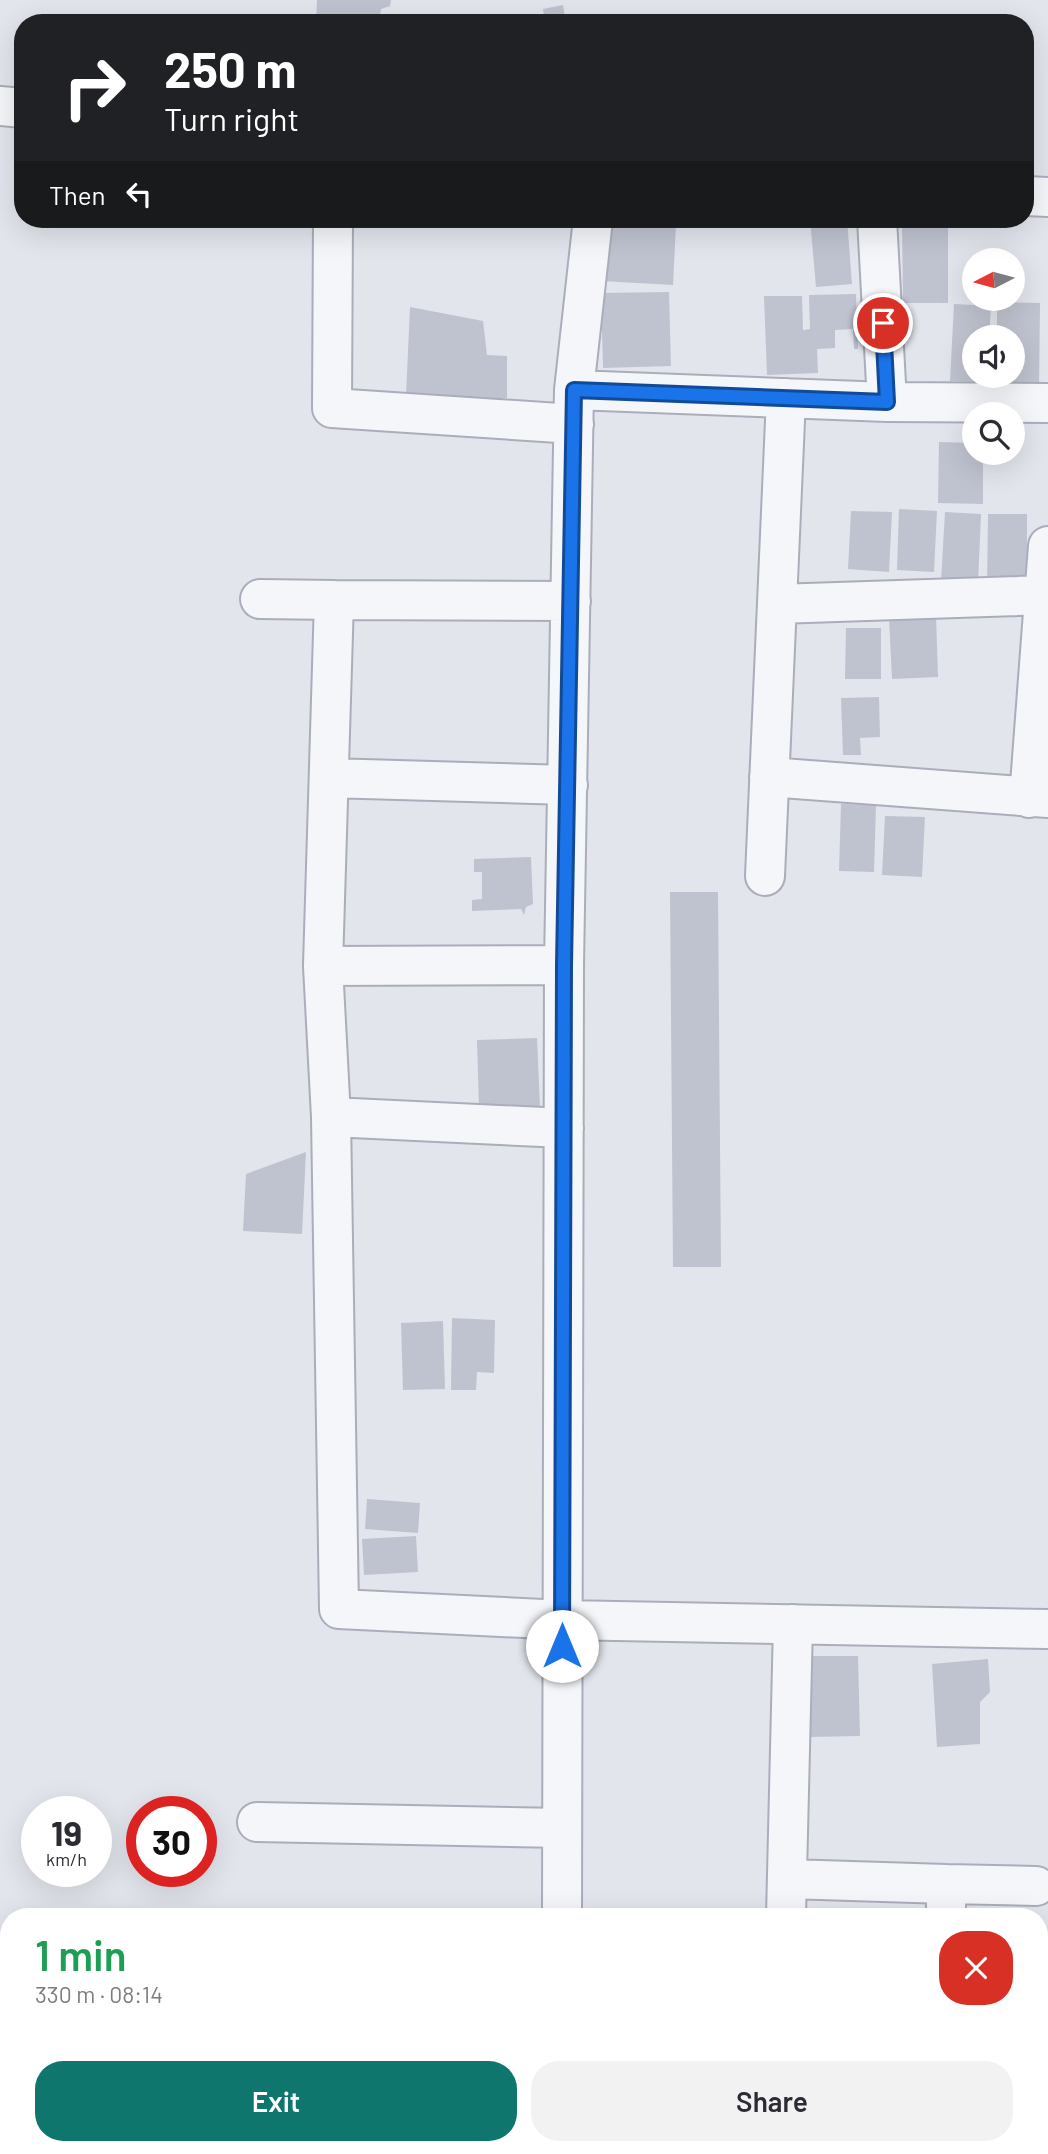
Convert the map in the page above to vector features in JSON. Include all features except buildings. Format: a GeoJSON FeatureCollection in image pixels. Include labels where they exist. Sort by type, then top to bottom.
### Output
{"type":"FeatureCollection","features":[{"type":"Feature","properties":{"kind":"street"},"geometry":{"type":"LineString","coordinates":[[333,228],[332,408],[574,407],[786,398],[1048,403]]}},
{"type":"Feature","properties":{"kind":"street"},"geometry":{"type":"LineString","coordinates":[[562,1908],[564,965],[574,407],[592,228]]}},
{"type":"Feature","properties":{"kind":"street"},"geometry":{"type":"LineString","coordinates":[[877,228],[887,402]]}},
{"type":"Feature","properties":{"kind":"street"},"geometry":{"type":"LineString","coordinates":[[765,876],[786,398]]}},
{"type":"Feature","properties":{"kind":"street"},"geometry":{"type":"LineString","coordinates":[[769,777],[1038,798],[1048,546]]}},
{"type":"Feature","properties":{"kind":"street"},"geometry":{"type":"LineString","coordinates":[[777,604],[1045,595]]}},
{"type":"Feature","properties":{"kind":"street"},"geometry":{"type":"LineString","coordinates":[[260,599],[571,601]]}},
{"type":"Feature","properties":{"kind":"street"},"geometry":{"type":"LineString","coordinates":[[334,600],[323,966],[331,1117],[339,1609],[563,1620],[1048,1629]]}},
{"type":"Feature","properties":{"kind":"street"},"geometry":{"type":"LineString","coordinates":[[329,778],[568,785]]}},
{"type":"Feature","properties":{"kind":"street"},"geometry":{"type":"LineString","coordinates":[[323,966],[564,965]]}},
{"type":"Feature","properties":{"kind":"street"},"geometry":{"type":"LineString","coordinates":[[331,1117],[564,1128]]}},
{"type":"Feature","properties":{"kind":"street"},"geometry":{"type":"LineString","coordinates":[[786,1908],[793,1624]]}},
{"type":"Feature","properties":{"kind":"street"},"geometry":{"type":"LineString","coordinates":[[257,1822],[562,1828]]}},
{"type":"Feature","properties":{"kind":"street"},"geometry":{"type":"LineString","coordinates":[[788,1879],[946,1900],[1036,1886]]}},
{"type":"Feature","properties":{"kind":"route"},"geometry":{"type":"LineString","coordinates":[[562,1646],[564,965],[574,390],[887,402],[883,323]]}}]}
